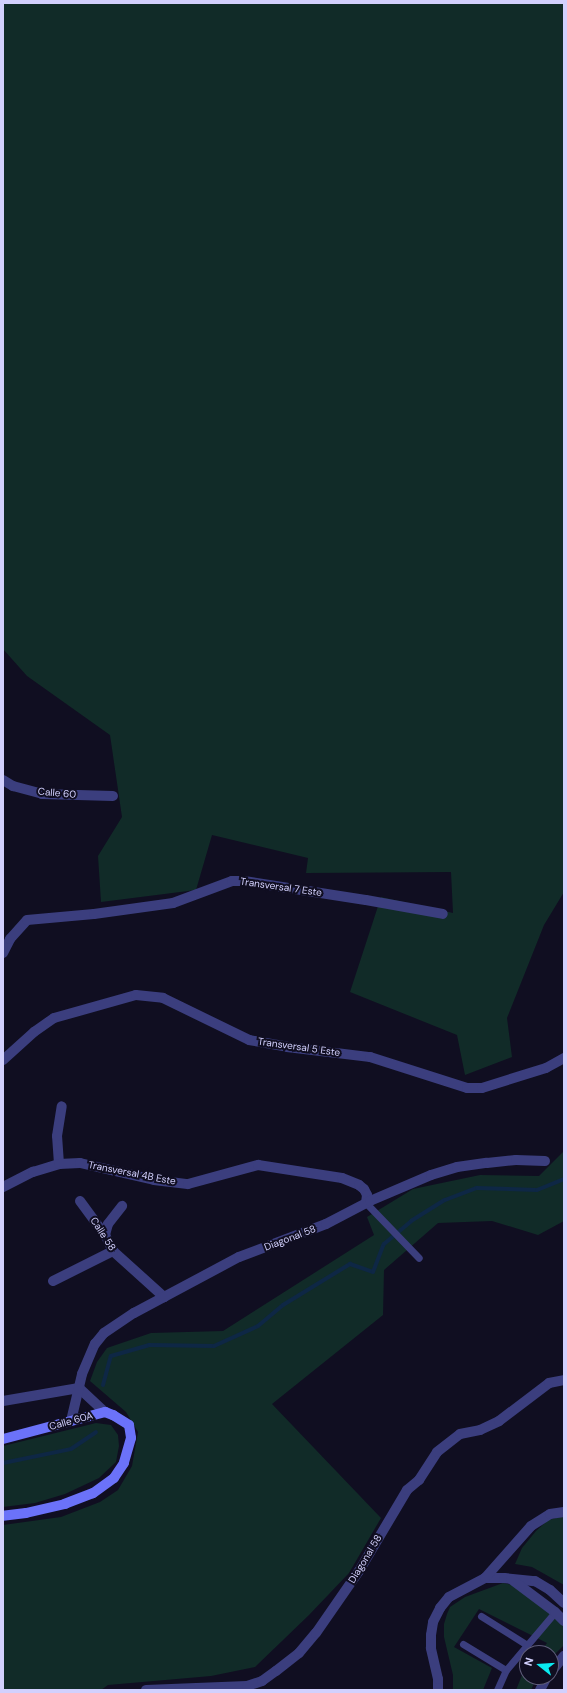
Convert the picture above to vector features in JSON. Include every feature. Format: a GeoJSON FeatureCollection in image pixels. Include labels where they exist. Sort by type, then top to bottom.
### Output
{"type":"FeatureCollection","features":[{"type":"Feature","properties":{"kind":"street","name":"Calle 60"},"geometry":{"type":"LineString","coordinates":[[3,780],[13,786],[42,794],[112,796]]}},
{"type":"Feature","properties":{"kind":"street","name":"Transversal 7 Este"},"geometry":{"type":"LineString","coordinates":[[3,953],[10,939],[27,920],[94,914],[173,903],[232,881],[244,881],[443,914]]}},
{"type":"Feature","properties":{"kind":"street","name":"Transversal 5 Este"},"geometry":{"type":"LineString","coordinates":[[3,1060],[34,1032],[54,1018],[136,994],[163,998],[250,1040],[370,1057],[467,1088],[482,1088],[546,1068],[564,1058]]}},
{"type":"Feature","properties":{"kind":"street"},"geometry":{"type":"LineString","coordinates":[[59,1164],[57,1136],[62,1106]]}},
{"type":"Feature","properties":{"kind":"street","name":"Diagonal 58"},"geometry":{"type":"LineString","coordinates":[[71,1421],[82,1374],[95,1344],[104,1333],[134,1313],[238,1257],[326,1224],[366,1203],[431,1175],[457,1167],[516,1160],[545,1161]]}},
{"type":"Feature","properties":{"kind":"street","name":"Transversal 4B Este"},"geometry":{"type":"LineString","coordinates":[[3,1187],[33,1172],[59,1164],[80,1163],[154,1180],[188,1184],[258,1165],[342,1178],[359,1185],[364,1189],[366,1203]]}},
{"type":"Feature","properties":{"kind":"street","name":"Calle 58"},"geometry":{"type":"LineString","coordinates":[[80,1201],[105,1234],[113,1251],[164,1298]]}},
{"type":"Feature","properties":{"kind":"street"},"geometry":{"type":"LineString","coordinates":[[105,1234],[108,1224],[122,1206]]}},
{"type":"Feature","properties":{"kind":"street"},"geometry":{"type":"LineString","coordinates":[[53,1281],[113,1251]]}},
{"type":"Feature","properties":{"kind":"street","name":"Diagonal 58"},"geometry":{"type":"LineString","coordinates":[[146,1690],[247,1686],[262,1681],[276,1671],[298,1653],[316,1633],[359,1571],[408,1490],[419,1480],[437,1452],[460,1434],[480,1430],[499,1421],[549,1383],[564,1380]]}},
{"type":"Feature","properties":{"kind":"street"},"geometry":{"type":"LineString","coordinates":[[3,1401],[79,1388],[105,1412]]}},
{"type":"Feature","properties":{"kind":"street","name":"Calle 60A"},"geometry":{"type":"LineString","coordinates":[[3,1439],[105,1412],[121,1419],[129,1425],[131,1430],[131,1438],[126,1458],[114,1478],[93,1493],[65,1504],[26,1513],[3,1516]]}},
{"type":"Feature","properties":{"kind":"street"},"geometry":{"type":"LineString","coordinates":[[438,1690],[438,1679],[431,1648],[430,1635],[433,1622],[440,1608],[449,1597],[485,1578],[531,1526],[550,1514],[564,1512]]}},
{"type":"Feature","properties":{"kind":"street"},"geometry":{"type":"LineString","coordinates":[[485,1578],[524,1579],[538,1583],[550,1590],[564,1603]]}},
{"type":"Feature","properties":{"kind":"street"},"geometry":{"type":"LineString","coordinates":[[511,1579],[555,1612],[564,1621]]}},
{"type":"Feature","properties":{"kind":"lane"},"geometry":{"type":"LineString","coordinates":[[366,1203],[419,1258]]}},
{"type":"Feature","properties":{"kind":"lane"},"geometry":{"type":"LineString","coordinates":[[481,1616],[527,1645],[555,1612]]}},
{"type":"Feature","properties":{"kind":"lane"},"geometry":{"type":"LineString","coordinates":[[463,1644],[506,1670]]}},
{"type":"Feature","properties":{"kind":"lane"},"geometry":{"type":"LineString","coordinates":[[497,1690],[506,1670],[519,1655]]}},
{"type":"Feature","properties":{"kind":"green space"},"geometry":{"type":"Polygon","coordinates":[[[3,3],[564,3],[564,892],[544,925],[507,1018],[512,1057],[465,1075],[457,1035],[350,992],[381,897],[453,913],[451,872],[306,873],[308,858],[212,835],[196,890],[101,902],[98,856],[122,817],[110,735],[27,676],[3,649],[3,3]]]}},
{"type":"Feature","properties":{"kind":"green space"},"geometry":{"type":"Polygon","coordinates":[[[564,1151],[564,1221],[538,1235],[492,1221],[438,1223],[384,1270],[383,1315],[272,1404],[381,1518],[349,1573],[309,1615],[255,1667],[211,1676],[108,1685],[101,1690],[3,1690],[3,1525],[61,1517],[100,1502],[118,1490],[132,1466],[138,1432],[126,1412],[90,1381],[97,1362],[107,1348],[151,1333],[223,1331],[374,1235],[367,1217],[413,1189],[480,1175],[539,1176],[564,1151]]]}},
{"type":"Feature","properties":{"kind":"green space"},"geometry":{"type":"Polygon","coordinates":[[[96,1423],[111,1425],[118,1435],[119,1446],[116,1462],[99,1478],[65,1494],[35,1503],[3,1507],[3,1446],[96,1423]]]}},
{"type":"Feature","properties":{"kind":"green space"},"geometry":{"type":"Polygon","coordinates":[[[564,1516],[564,1585],[532,1567],[515,1564],[522,1548],[536,1531],[548,1520],[564,1516]]]}},
{"type":"Feature","properties":{"kind":"green space"},"geometry":{"type":"Polygon","coordinates":[[[503,1583],[517,1586],[526,1591],[564,1626],[564,1645],[559,1650],[559,1645],[545,1645],[547,1643],[479,1609],[454,1647],[492,1668],[483,1690],[453,1690],[453,1675],[444,1637],[444,1624],[450,1607],[465,1597],[503,1583]]]}},
{"type":"Feature","properties":{"kind":"green space"},"geometry":{"type":"Polygon","coordinates":[[[519,1682],[519,1685],[533,1685],[531,1690],[516,1690],[519,1682]]]}},
{"type":"Feature","properties":{"kind":"waterway"},"geometry":{"type":"LineString","coordinates":[[103,1385],[111,1356],[149,1345],[214,1346],[258,1326],[283,1305],[350,1264],[373,1272],[384,1244],[411,1221],[445,1200],[477,1188],[537,1190],[564,1179]]}},
{"type":"Feature","properties":{"kind":"waterway"},"geometry":{"type":"LineString","coordinates":[[3,1463],[71,1449],[96,1432]]}}]}
